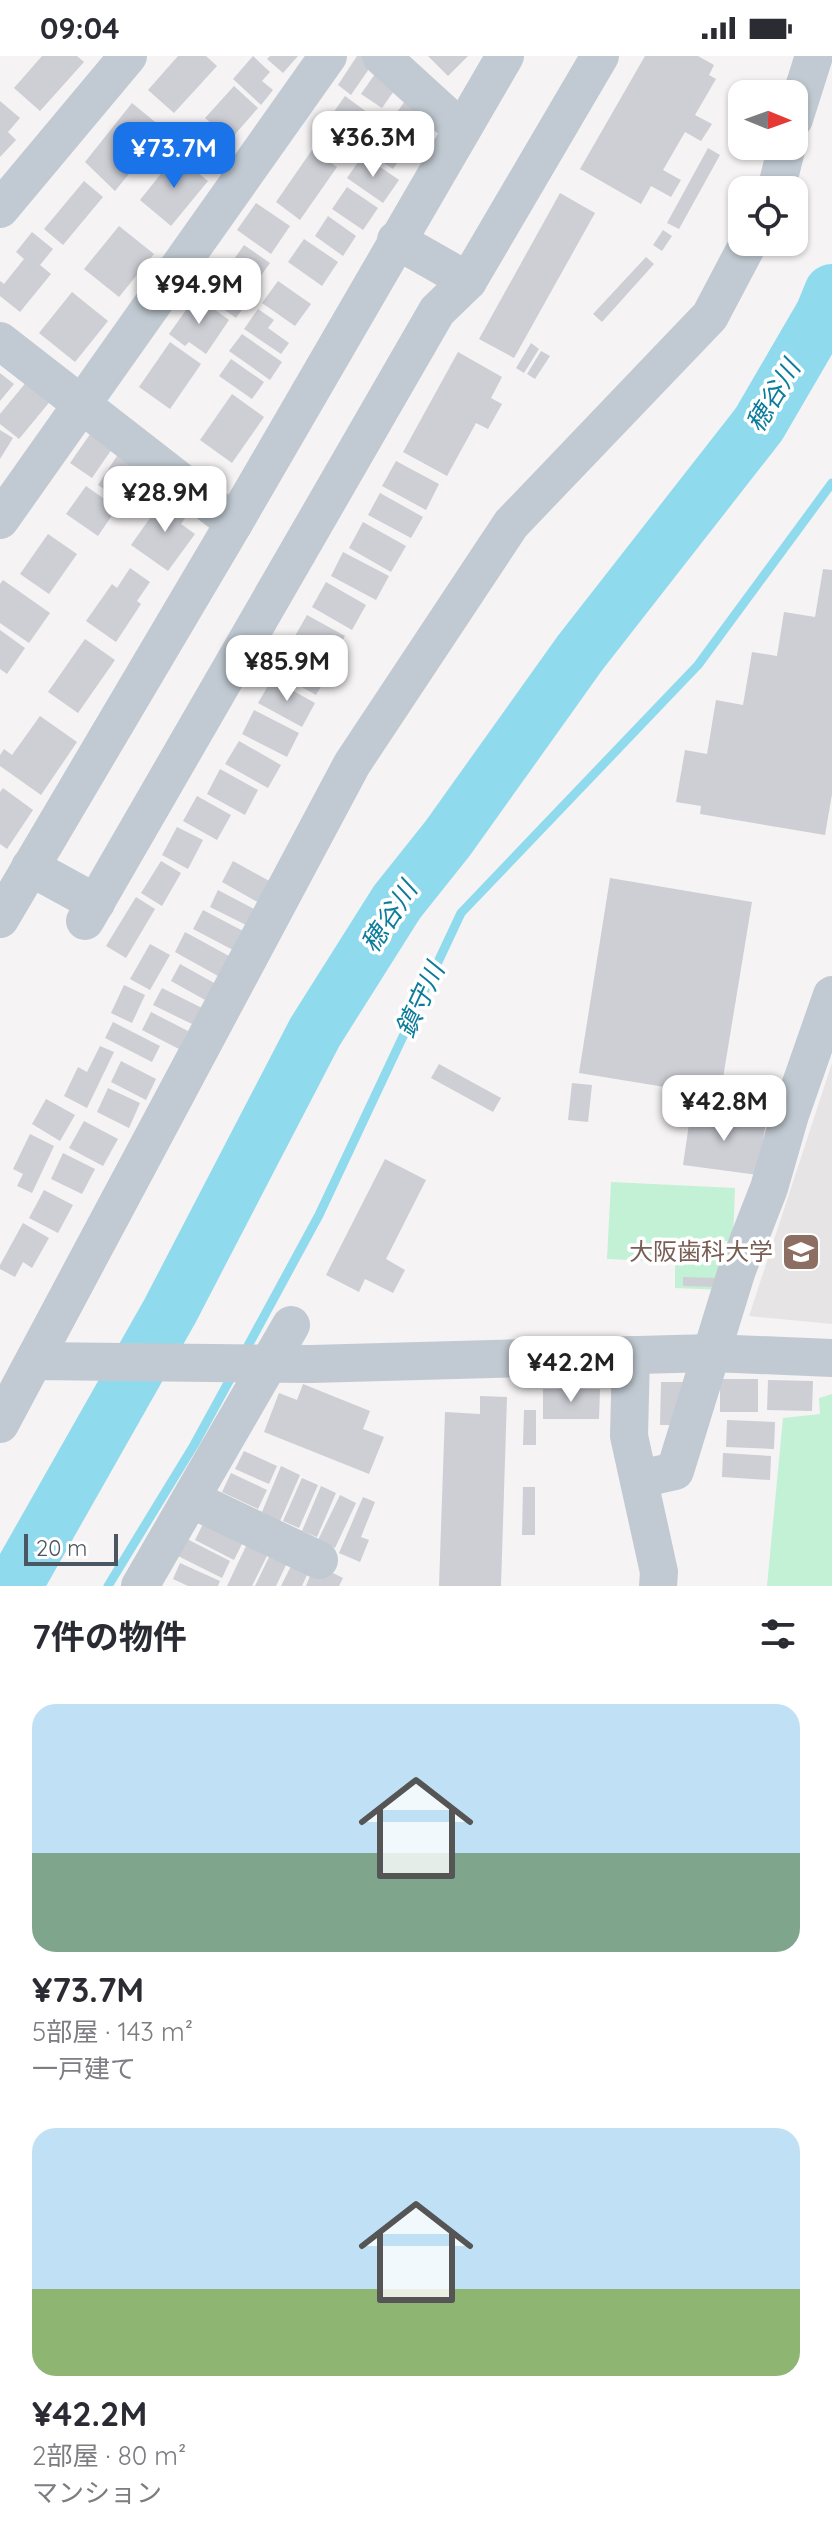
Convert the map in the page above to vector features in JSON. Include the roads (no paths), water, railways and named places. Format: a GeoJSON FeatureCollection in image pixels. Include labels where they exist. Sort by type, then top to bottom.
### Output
{"type":"FeatureCollection","features":[{"type":"Feature","properties":{"kind":"street"},"geometry":{"type":"LineString","coordinates":[[0,209],[128,56]]}},
{"type":"Feature","properties":{"kind":"street"},"geometry":{"type":"LineString","coordinates":[[0,520],[328,56]]}},
{"type":"Feature","properties":{"kind":"street"},"geometry":{"type":"LineString","coordinates":[[381,56],[461,129]]}},
{"type":"Feature","properties":{"kind":"street"},"geometry":{"type":"LineString","coordinates":[[0,919],[17,875],[234,523],[505,56]]}},
{"type":"Feature","properties":{"kind":"street"},"geometry":{"type":"LineString","coordinates":[[17,875],[90,912],[437,311],[468,281],[600,56]]}},
{"type":"Feature","properties":{"kind":"street"},"geometry":{"type":"LineString","coordinates":[[806,80],[814,56]]}},
{"type":"Feature","properties":{"kind":"street"},"geometry":{"type":"LineString","coordinates":[[396,240],[468,281]]}},
{"type":"Feature","properties":{"kind":"street"},"geometry":{"type":"LineString","coordinates":[[0,1424],[17,1361],[352,764],[511,524],[710,316],[742,256]]}},
{"type":"Feature","properties":{"kind":"street"},"geometry":{"type":"LineString","coordinates":[[0,341],[234,523]]}},
{"type":"Feature","properties":{"kind":"street"},"geometry":{"type":"LineString","coordinates":[[640,1479],[675,1471],[737,1270],[769,1188],[790,1115],[832,995]]}},
{"type":"Feature","properties":{"kind":"street"},"geometry":{"type":"LineString","coordinates":[[140,1586],[291,1325]]}},
{"type":"Feature","properties":{"kind":"street"},"geometry":{"type":"LineString","coordinates":[[17,1361],[311,1364],[712,1353],[832,1358]]}},
{"type":"Feature","properties":{"kind":"street"},"geometry":{"type":"LineString","coordinates":[[631,1355],[629,1436],[659,1572],[658,1586]]}},
{"type":"Feature","properties":{"kind":"street"},"geometry":{"type":"LineString","coordinates":[[191,1499],[319,1560]]}},
{"type":"Feature","properties":{"kind":"waterway","name":"穂谷川"},"geometry":{"type":"LineString","coordinates":[[14,1586],[170,1311],[315,1032],[397,902],[448,838],[580,653],[759,424],[823,314],[832,292]]}},
{"type":"Feature","properties":{"kind":"waterway","name":"鎮守川"},"geometry":{"type":"LineString","coordinates":[[243,1355],[319,1215],[461,913],[698,665],[832,483]]}},
{"type":"Feature","properties":{"kind":"waterway","name":"鎮守川"},"geometry":{"type":"LineString","coordinates":[[108,1586],[194,1445],[234,1372]]}},
{"type":"Feature","properties":{"kind":"place","name":"大阪歯科大学"},"geometry":{"type":"Point","coordinates":[801,1252]}}]}
